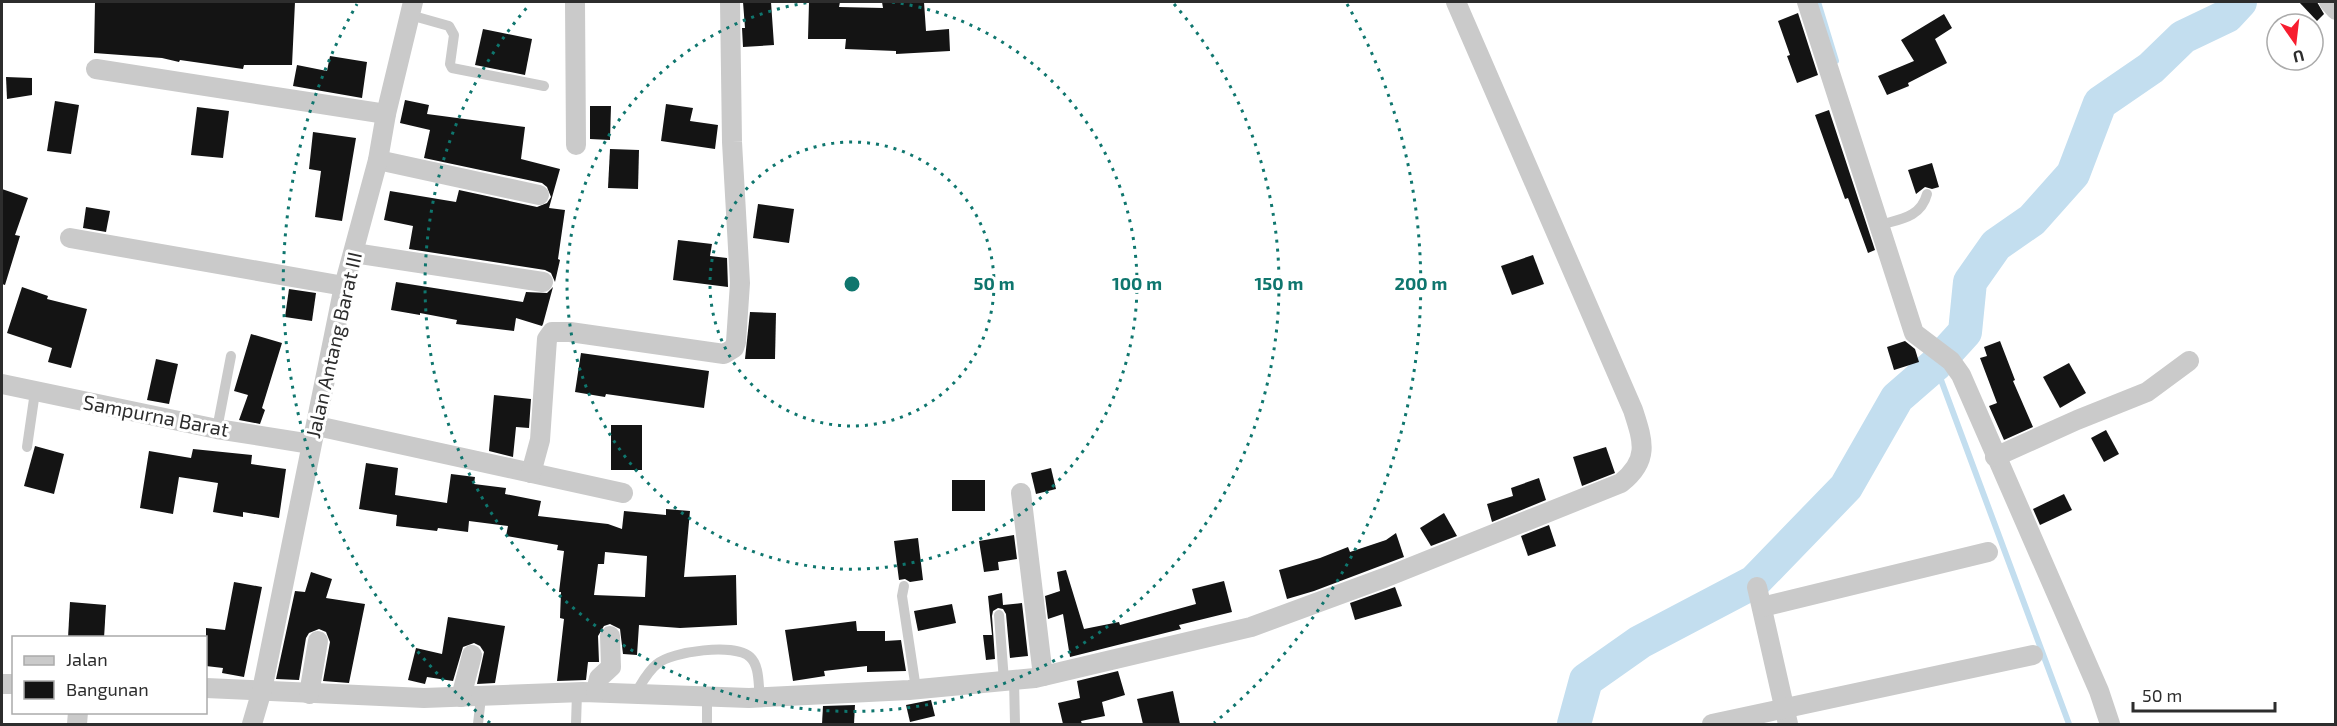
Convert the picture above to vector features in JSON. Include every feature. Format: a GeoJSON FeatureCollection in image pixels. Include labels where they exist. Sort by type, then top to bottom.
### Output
{"type":"FeatureCollection","features":[{"type":"Feature","properties":{"kind":"street"},"geometry":{"type":"LineString","coordinates":[[575,2],[576,145]]}},
{"type":"Feature","properties":{"kind":"street"},"geometry":{"type":"LineString","coordinates":[[531,473],[542,423],[547,339],[552,332],[570,332],[724,354],[734,348],[740,283],[732,142],[729,2]]}},
{"type":"Feature","properties":{"kind":"street"},"geometry":{"type":"LineString","coordinates":[[207,688],[309,694],[461,697],[586,692],[760,697],[916,690],[1043,676],[1251,627],[1384,578],[1621,483],[1637,467],[1643,445],[1633,410],[1456,2]]}},
{"type":"Feature","properties":{"kind":"street"},"geometry":{"type":"LineString","coordinates":[[1807,2],[1914,333],[1924,343],[1951,361],[1961,375],[2099,691],[2110,724]]}},
{"type":"Feature","properties":{"kind":"street"},"geometry":{"type":"LineString","coordinates":[[2329,2],[2336,10]]}},
{"type":"Feature","properties":{"kind":"street","name":"Jalan Antang Barat III"},"geometry":{"type":"LineString","coordinates":[[252,724],[262,690],[344,286],[378,160],[386,114],[412,8]]}},
{"type":"Feature","properties":{"kind":"street"},"geometry":{"type":"LineString","coordinates":[[96,69],[386,114]]}},
{"type":"Feature","properties":{"kind":"street"},"geometry":{"type":"LineString","coordinates":[[378,160],[540,195]]}},
{"type":"Feature","properties":{"kind":"street"},"geometry":{"type":"LineString","coordinates":[[70,238],[344,286]]}},
{"type":"Feature","properties":{"kind":"street"},"geometry":{"type":"LineString","coordinates":[[354,253],[543,282]]}},
{"type":"Feature","properties":{"kind":"street"},"geometry":{"type":"LineString","coordinates":[[1995,457],[2147,392],[2189,361]]}},
{"type":"Feature","properties":{"kind":"street","name":"Sampurna Barat"},"geometry":{"type":"LineString","coordinates":[[2,384],[217,429],[314,435],[531,473],[622,493]]}},
{"type":"Feature","properties":{"kind":"street"},"geometry":{"type":"LineString","coordinates":[[1021,493],[1043,676]]}},
{"type":"Feature","properties":{"kind":"street"},"geometry":{"type":"LineString","coordinates":[[1762,607],[1988,552]]}},
{"type":"Feature","properties":{"kind":"street"},"geometry":{"type":"LineString","coordinates":[[1757,587],[1786,716]]}},
{"type":"Feature","properties":{"kind":"street"},"geometry":{"type":"LineString","coordinates":[[586,692],[611,667],[610,636]]}},
{"type":"Feature","properties":{"kind":"street"},"geometry":{"type":"LineString","coordinates":[[309,694],[318,641]]}},
{"type":"Feature","properties":{"kind":"street"},"geometry":{"type":"LineString","coordinates":[[461,697],[472,655]]}},
{"type":"Feature","properties":{"kind":"street"},"geometry":{"type":"LineString","coordinates":[[1712,724],[1786,716],[2033,655]]}},
{"type":"Feature","properties":{"kind":"lane"},"geometry":{"type":"LineString","coordinates":[[412,8],[449,26],[452,30],[454,35],[450,64],[452,68],[544,86]]}},
{"type":"Feature","properties":{"kind":"lane"},"geometry":{"type":"LineString","coordinates":[[1880,225],[1918,212],[1924,206],[1927,194]]}},
{"type":"Feature","properties":{"kind":"lane"},"geometry":{"type":"LineString","coordinates":[[217,429],[231,356]]}},
{"type":"Feature","properties":{"kind":"lane"},"geometry":{"type":"LineString","coordinates":[[27,447],[35,392]]}},
{"type":"Feature","properties":{"kind":"lane"},"geometry":{"type":"LineString","coordinates":[[904,586],[902,596],[916,690]]}},
{"type":"Feature","properties":{"kind":"lane"},"geometry":{"type":"LineString","coordinates":[[999,615],[1015,724]]}},
{"type":"Feature","properties":{"kind":"lane"},"geometry":{"type":"LineString","coordinates":[[636,694],[649,672],[664,659],[680,653],[717,650],[739,652],[750,656],[756,666],[760,697]]}},
{"type":"Feature","properties":{"kind":"lane"},"geometry":{"type":"LineString","coordinates":[[576,724],[586,692]]}},
{"type":"Feature","properties":{"kind":"lane"},"geometry":{"type":"LineString","coordinates":[[478,724],[481,697]]}},
{"type":"Feature","properties":{"kind":"lane"},"geometry":{"type":"LineString","coordinates":[[707,697],[707,724]]}},
{"type":"Feature","properties":{"kind":"building"},"geometry":{"type":"Polygon","coordinates":[[[95,2],[295,2],[292,65],[244,65],[243,69],[162,58],[94,53],[95,2]]]}},
{"type":"Feature","properties":{"kind":"building"},"geometry":{"type":"Polygon","coordinates":[[[743,2],[771,2],[774,45],[743,47],[742,28],[745,28],[743,2]]]}},
{"type":"Feature","properties":{"kind":"building"},"geometry":{"type":"Polygon","coordinates":[[[809,2],[840,2],[839,7],[883,8],[882,2],[924,2],[926,31],[949,29],[950,51],[896,54],[896,51],[845,49],[846,39],[808,39],[809,2]]]}},
{"type":"Feature","properties":{"kind":"building"},"geometry":{"type":"Polygon","coordinates":[[[2299,2],[2317,2],[2323,12],[2308,12],[2299,2]]]}},
{"type":"Feature","properties":{"kind":"building"},"geometry":{"type":"Polygon","coordinates":[[[1798,13],[1818,75],[1797,83],[1778,21],[1798,13]]]}},
{"type":"Feature","properties":{"kind":"building"},"geometry":{"type":"Polygon","coordinates":[[[1944,14],[1952,28],[1935,39],[1947,63],[1908,83],[1909,86],[1887,95],[1878,76],[1914,61],[1901,40],[1944,14]]]}},
{"type":"Feature","properties":{"kind":"building"},"geometry":{"type":"Polygon","coordinates":[[[483,29],[532,39],[525,75],[475,65],[483,29]]]}},
{"type":"Feature","properties":{"kind":"building"},"geometry":{"type":"Polygon","coordinates":[[[330,56],[367,62],[362,98],[293,86],[297,65],[327,71],[330,56]]]}},
{"type":"Feature","properties":{"kind":"building"},"geometry":{"type":"Polygon","coordinates":[[[6,77],[32,78],[32,95],[7,99],[6,77]]]}},
{"type":"Feature","properties":{"kind":"building"},"geometry":{"type":"Polygon","coordinates":[[[405,100],[429,105],[427,114],[525,127],[521,159],[560,169],[549,208],[565,210],[558,259],[560,260],[555,282],[551,273],[545,270],[409,249],[413,226],[384,220],[390,191],[456,202],[459,190],[537,207],[547,203],[551,197],[547,187],[542,183],[424,158],[430,130],[400,123],[405,100]]]}},
{"type":"Feature","properties":{"kind":"building"},"geometry":{"type":"Polygon","coordinates":[[[55,101],[79,105],[71,154],[47,151],[55,101]]]}},
{"type":"Feature","properties":{"kind":"building"},"geometry":{"type":"Polygon","coordinates":[[[666,104],[693,108],[690,121],[718,125],[715,149],[661,141],[666,104]]]}},
{"type":"Feature","properties":{"kind":"building"},"geometry":{"type":"Polygon","coordinates":[[[590,106],[611,106],[610,140],[590,139],[590,106]]]}},
{"type":"Feature","properties":{"kind":"building"},"geometry":{"type":"Polygon","coordinates":[[[197,107],[229,111],[223,158],[191,155],[197,107]]]}},
{"type":"Feature","properties":{"kind":"building"},"geometry":{"type":"Polygon","coordinates":[[[1829,110],[1875,250],[1868,253],[1848,198],[1845,199],[1815,115],[1829,110]]]}},
{"type":"Feature","properties":{"kind":"building"},"geometry":{"type":"Polygon","coordinates":[[[313,132],[356,138],[342,221],[315,217],[321,171],[309,169],[313,132]]]}},
{"type":"Feature","properties":{"kind":"building"},"geometry":{"type":"Polygon","coordinates":[[[610,149],[639,150],[638,189],[608,188],[610,149]]]}},
{"type":"Feature","properties":{"kind":"building"},"geometry":{"type":"Polygon","coordinates":[[[1932,163],[1939,187],[1932,189],[1925,187],[1916,194],[1908,170],[1932,163]]]}},
{"type":"Feature","properties":{"kind":"building"},"geometry":{"type":"Polygon","coordinates":[[[2,189],[28,198],[15,235],[20,236],[5,285],[2,284],[2,189]]]}},
{"type":"Feature","properties":{"kind":"building"},"geometry":{"type":"Polygon","coordinates":[[[758,204],[794,209],[789,243],[753,238],[758,204]]]}},
{"type":"Feature","properties":{"kind":"building"},"geometry":{"type":"Polygon","coordinates":[[[86,207],[110,211],[106,232],[83,228],[86,207]]]}},
{"type":"Feature","properties":{"kind":"building"},"geometry":{"type":"Polygon","coordinates":[[[678,240],[712,244],[710,256],[727,258],[728,287],[673,280],[678,240]]]}},
{"type":"Feature","properties":{"kind":"building"},"geometry":{"type":"Polygon","coordinates":[[[1533,255],[1544,284],[1512,295],[1501,266],[1533,255]]]}},
{"type":"Feature","properties":{"kind":"building"},"geometry":{"type":"Polygon","coordinates":[[[396,282],[523,302],[526,292],[547,293],[553,287],[542,326],[516,318],[514,331],[456,324],[457,320],[391,310],[396,282]]]}},
{"type":"Feature","properties":{"kind":"building"},"geometry":{"type":"Polygon","coordinates":[[[22,287],[48,296],[47,299],[87,309],[71,368],[48,362],[52,348],[7,333],[22,287]]]}},
{"type":"Feature","properties":{"kind":"building"},"geometry":{"type":"Polygon","coordinates":[[[289,289],[316,293],[312,321],[285,317],[289,289]]]}},
{"type":"Feature","properties":{"kind":"building"},"geometry":{"type":"Polygon","coordinates":[[[750,312],[776,313],[775,359],[745,359],[750,312]]]}},
{"type":"Feature","properties":{"kind":"building"},"geometry":{"type":"Polygon","coordinates":[[[251,334],[282,343],[262,408],[265,410],[260,424],[239,420],[248,395],[234,391],[251,334]]]}},
{"type":"Feature","properties":{"kind":"building"},"geometry":{"type":"Polygon","coordinates":[[[1905,341],[1915,349],[1919,362],[1894,370],[1887,347],[1905,341]]]}},
{"type":"Feature","properties":{"kind":"building"},"geometry":{"type":"Polygon","coordinates":[[[2000,341],[2015,380],[2013,381],[2033,427],[2004,440],[1989,406],[1997,403],[1980,358],[1987,356],[1984,347],[2000,341]]]}},
{"type":"Feature","properties":{"kind":"building"},"geometry":{"type":"Polygon","coordinates":[[[581,353],[709,371],[704,408],[606,394],[605,397],[575,392],[581,353]]]}},
{"type":"Feature","properties":{"kind":"building"},"geometry":{"type":"Polygon","coordinates":[[[156,359],[178,364],[169,404],[147,400],[156,359]]]}},
{"type":"Feature","properties":{"kind":"building"},"geometry":{"type":"Polygon","coordinates":[[[2069,363],[2086,393],[2060,408],[2043,377],[2069,363]]]}},
{"type":"Feature","properties":{"kind":"building"},"geometry":{"type":"Polygon","coordinates":[[[494,395],[531,399],[529,428],[516,427],[513,457],[489,451],[494,395]]]}},
{"type":"Feature","properties":{"kind":"building"},"geometry":{"type":"Polygon","coordinates":[[[611,425],[642,425],[642,470],[611,470],[611,425]]]}},
{"type":"Feature","properties":{"kind":"building"},"geometry":{"type":"Polygon","coordinates":[[[2106,430],[2119,454],[2104,462],[2091,438],[2106,430]]]}},
{"type":"Feature","properties":{"kind":"building"},"geometry":{"type":"Polygon","coordinates":[[[35,446],[64,454],[54,494],[24,486],[35,446]]]}},
{"type":"Feature","properties":{"kind":"building"},"geometry":{"type":"Polygon","coordinates":[[[1606,447],[1615,473],[1582,486],[1573,457],[1606,447]]]}},
{"type":"Feature","properties":{"kind":"building"},"geometry":{"type":"Polygon","coordinates":[[[193,449],[252,455],[251,464],[286,469],[279,518],[243,512],[243,517],[213,512],[218,483],[179,477],[173,514],[140,508],[149,451],[191,458],[193,449]]]}},
{"type":"Feature","properties":{"kind":"building"},"geometry":{"type":"Polygon","coordinates":[[[366,463],[398,468],[395,495],[447,503],[451,474],[475,477],[474,484],[506,488],[505,494],[541,501],[538,516],[608,524],[622,529],[624,511],[666,515],[666,509],[690,511],[684,577],[736,575],[737,625],[680,628],[639,625],[637,655],[623,654],[620,629],[610,624],[604,626],[598,636],[599,662],[588,662],[586,680],[557,681],[564,619],[560,618],[561,592],[559,592],[564,551],[557,550],[558,545],[506,536],[508,526],[469,521],[468,532],[396,526],[397,515],[359,509],[366,463]],[[605,552],[604,564],[598,564],[594,595],[645,597],[647,556],[605,552]]]}},
{"type":"Feature","properties":{"kind":"building"},"geometry":{"type":"Polygon","coordinates":[[[1051,468],[1056,489],[1036,494],[1031,473],[1051,468]]]}},
{"type":"Feature","properties":{"kind":"building"},"geometry":{"type":"Polygon","coordinates":[[[1539,478],[1546,500],[1492,522],[1487,504],[1513,496],[1511,488],[1539,478]]]}},
{"type":"Feature","properties":{"kind":"building"},"geometry":{"type":"Polygon","coordinates":[[[952,480],[985,480],[985,511],[952,511],[952,480]]]}},
{"type":"Feature","properties":{"kind":"building"},"geometry":{"type":"Polygon","coordinates":[[[2064,494],[2072,510],[2040,525],[2033,509],[2064,494]]]}},
{"type":"Feature","properties":{"kind":"building"},"geometry":{"type":"Polygon","coordinates":[[[1444,513],[1457,536],[1431,546],[1420,528],[1444,513]]]}},
{"type":"Feature","properties":{"kind":"building"},"geometry":{"type":"Polygon","coordinates":[[[1549,525],[1556,546],[1528,556],[1521,536],[1549,525]]]}},
{"type":"Feature","properties":{"kind":"building"},"geometry":{"type":"Polygon","coordinates":[[[1396,533],[1404,557],[1287,599],[1279,570],[1348,547],[1350,552],[1386,540],[1396,533]]]}},
{"type":"Feature","properties":{"kind":"building"},"geometry":{"type":"Polygon","coordinates":[[[1014,535],[1017,559],[998,562],[999,570],[984,572],[979,541],[1014,535]]]}},
{"type":"Feature","properties":{"kind":"building"},"geometry":{"type":"Polygon","coordinates":[[[918,538],[923,580],[910,582],[905,579],[899,580],[894,541],[918,538]]]}},
{"type":"Feature","properties":{"kind":"building"},"geometry":{"type":"Polygon","coordinates":[[[1066,570],[1084,629],[1119,622],[1120,625],[1196,604],[1192,589],[1224,581],[1232,612],[1179,625],[1181,629],[1070,657],[1063,614],[1048,619],[1045,596],[1060,591],[1057,572],[1066,570]]]}},
{"type":"Feature","properties":{"kind":"building"},"geometry":{"type":"Polygon","coordinates":[[[311,572],[332,579],[326,598],[365,604],[349,683],[323,681],[330,642],[326,632],[319,629],[309,633],[306,638],[299,680],[276,679],[295,591],[305,592],[311,572]]]}},
{"type":"Feature","properties":{"kind":"building"},"geometry":{"type":"Polygon","coordinates":[[[234,582],[262,587],[244,677],[222,673],[223,668],[207,666],[206,628],[225,630],[234,582]]]}},
{"type":"Feature","properties":{"kind":"building"},"geometry":{"type":"Polygon","coordinates":[[[1395,587],[1402,606],[1355,620],[1350,603],[1395,587]]]}},
{"type":"Feature","properties":{"kind":"building"},"geometry":{"type":"Polygon","coordinates":[[[1002,593],[1003,605],[1022,603],[1028,656],[1010,658],[1006,614],[1003,609],[998,608],[993,611],[992,616],[995,659],[986,660],[983,635],[992,635],[988,596],[1002,593]]]}},
{"type":"Feature","properties":{"kind":"building"},"geometry":{"type":"Polygon","coordinates":[[[70,602],[106,605],[104,636],[68,636],[70,602]]]}},
{"type":"Feature","properties":{"kind":"building"},"geometry":{"type":"Polygon","coordinates":[[[952,604],[956,623],[918,631],[914,611],[952,604]]]}},
{"type":"Feature","properties":{"kind":"building"},"geometry":{"type":"Polygon","coordinates":[[[448,617],[505,626],[495,683],[477,684],[484,652],[474,643],[463,647],[453,681],[427,677],[425,684],[408,680],[416,648],[442,654],[448,617]]]}},
{"type":"Feature","properties":{"kind":"building"},"geometry":{"type":"Polygon","coordinates":[[[856,621],[857,631],[885,631],[885,641],[901,640],[906,671],[867,672],[867,666],[824,671],[825,676],[793,681],[785,630],[856,621]]]}},
{"type":"Feature","properties":{"kind":"building"},"geometry":{"type":"Polygon","coordinates":[[[1118,671],[1125,695],[1102,702],[1105,716],[1081,721],[1082,724],[1063,724],[1058,703],[1080,698],[1077,681],[1118,671]]]}},
{"type":"Feature","properties":{"kind":"building"},"geometry":{"type":"Polygon","coordinates":[[[1173,691],[1180,724],[1143,724],[1137,699],[1173,691]]]}},
{"type":"Feature","properties":{"kind":"building"},"geometry":{"type":"Polygon","coordinates":[[[931,700],[935,716],[910,722],[906,705],[931,700]]]}},
{"type":"Feature","properties":{"kind":"building"},"geometry":{"type":"Polygon","coordinates":[[[855,705],[854,724],[822,724],[823,706],[855,705]]]}},
{"type":"Feature","properties":{"kind":"waterway"},"geometry":{"type":"LineString","coordinates":[[1818,2],[1836,61]]}},
{"type":"Feature","properties":{"kind":"waterway"},"geometry":{"type":"LineString","coordinates":[[1574,724],[1586,680],[1640,642],[1754,582],[1846,487],[1897,398],[1935,365],[1965,332],[1970,282],[1996,245],[2032,220],[2073,174],[2100,103],[2151,68],[2183,37],[2227,16],[2240,2]]}},
{"type":"Feature","properties":{"kind":"waterway"},"geometry":{"type":"LineString","coordinates":[[1931,353],[2069,724]]}}]}
